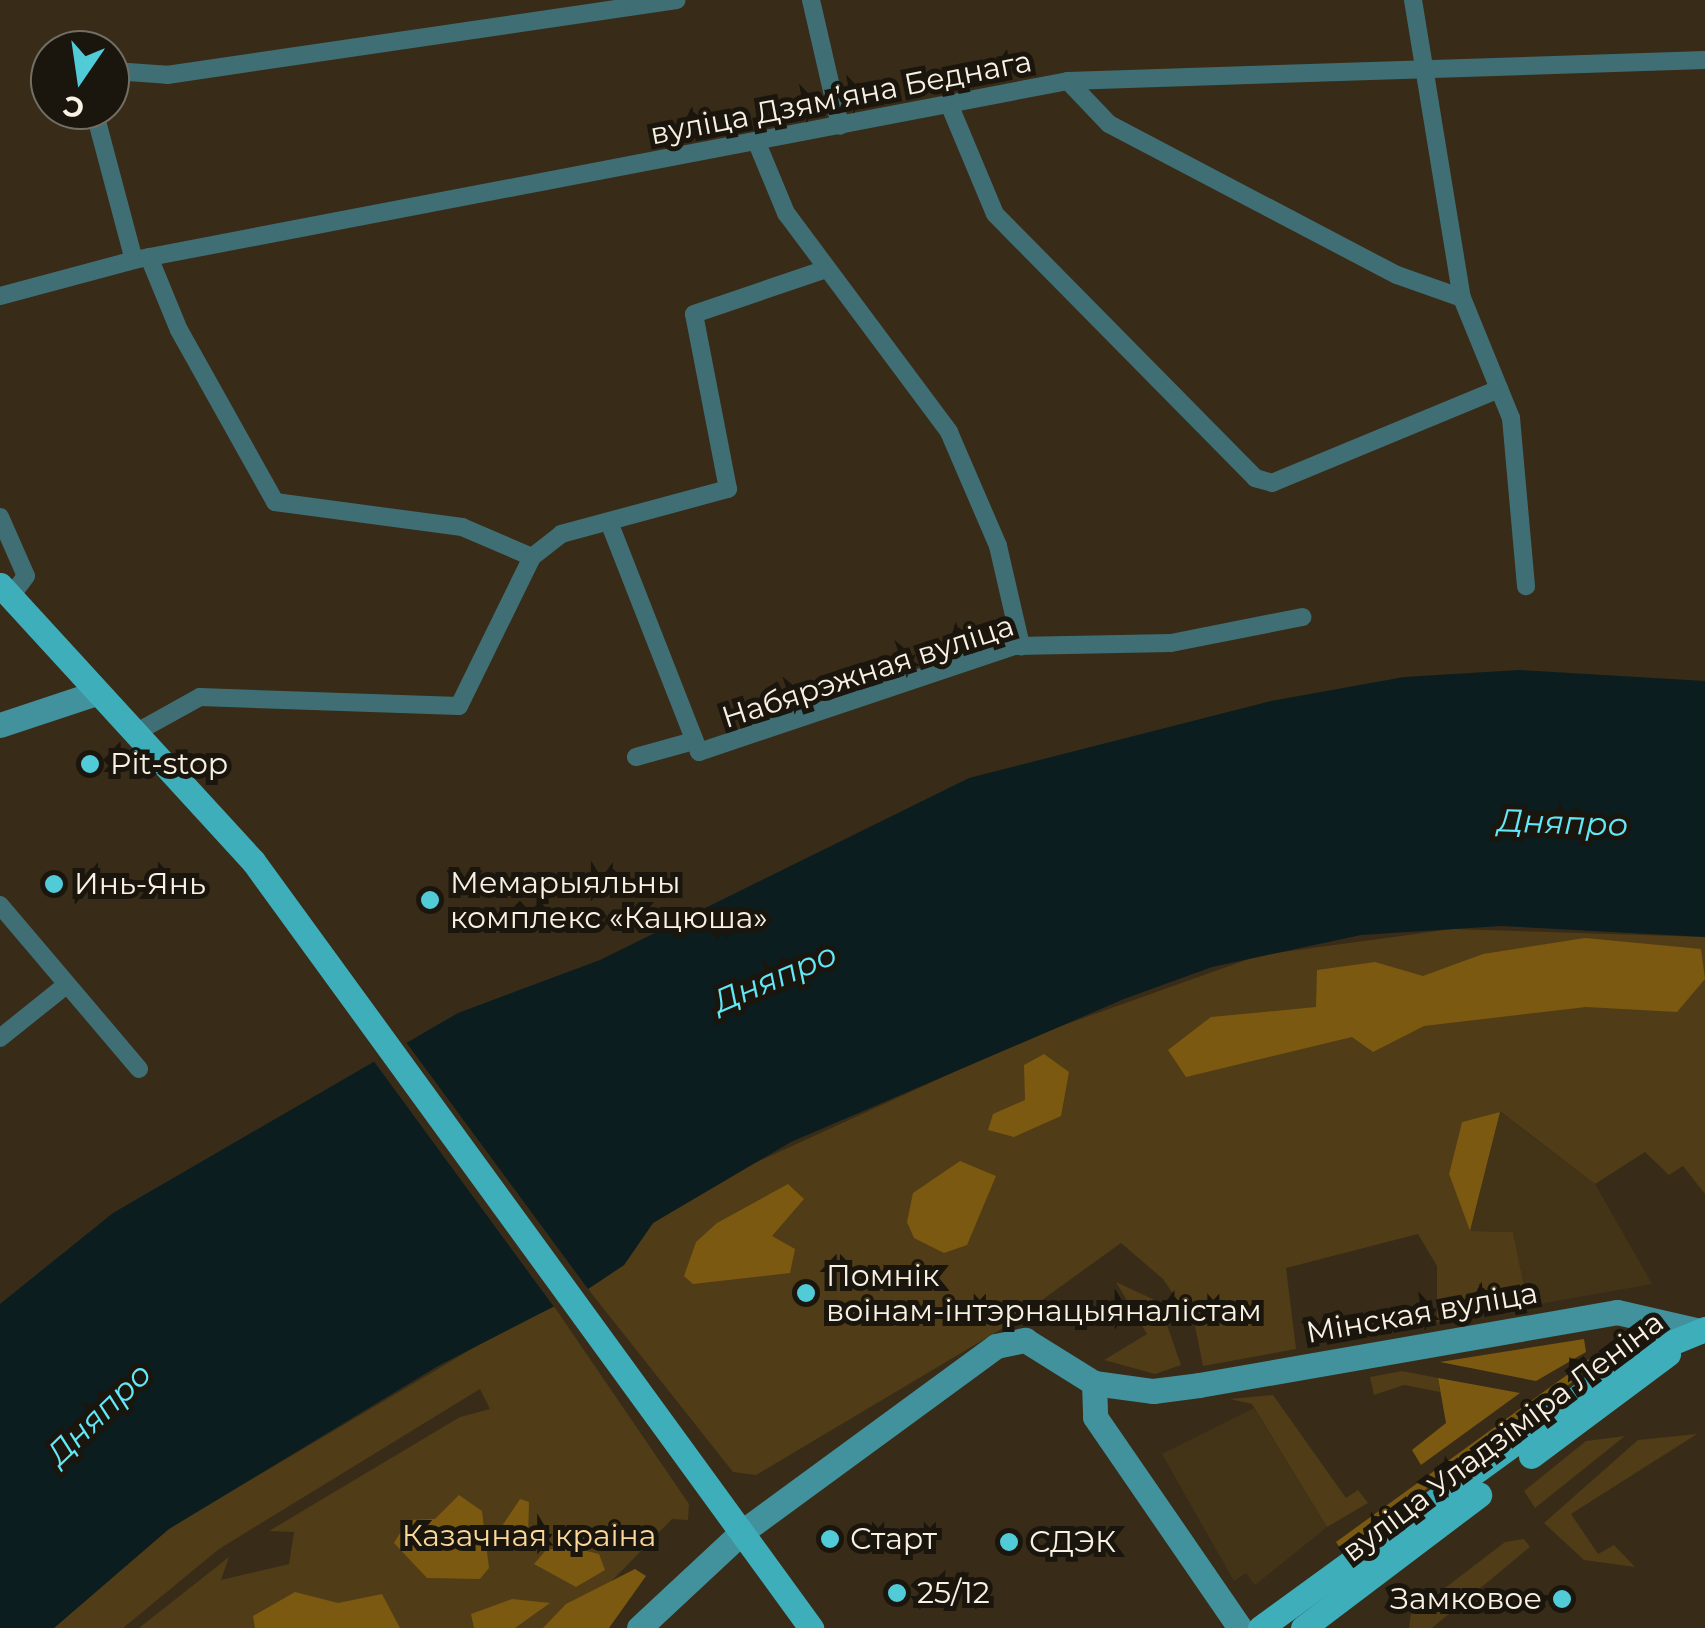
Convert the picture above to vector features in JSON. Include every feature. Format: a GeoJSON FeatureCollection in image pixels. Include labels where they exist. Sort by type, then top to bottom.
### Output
{"type":"FeatureCollection","features":[{"type":"Feature","properties":{"kind":"main road"},"geometry":{"type":"LineString","coordinates":[[5,591],[230,833],[812,1628]]}},
{"type":"Feature","properties":{"kind":"main road","name":"вуліца Уладзіміра Леніна"},"geometry":{"type":"LineString","coordinates":[[1260,1628],[1627,1361],[1702,1330]]}},
{"type":"Feature","properties":{"kind":"main road","name":"вуліца Уладзіміра Леніна"},"geometry":{"type":"LineString","coordinates":[[1303,1628],[1702,1330]]}},
{"type":"Feature","properties":{"kind":"street"},"geometry":{"type":"LineString","coordinates":[[130,72],[186,73],[676,0]]}},
{"type":"Feature","properties":{"kind":"street"},"geometry":{"type":"LineString","coordinates":[[811,0],[840,126]]}},
{"type":"Feature","properties":{"kind":"street"},"geometry":{"type":"LineString","coordinates":[[1413,0],[1462,298],[1511,418],[1526,586]]}},
{"type":"Feature","properties":{"kind":"street","name":"вуліца Дзямʼяна Беднага"},"geometry":{"type":"LineString","coordinates":[[0,296],[141,258],[1068,81],[1426,73],[1705,60]]}},
{"type":"Feature","properties":{"kind":"street"},"geometry":{"type":"LineString","coordinates":[[1068,81],[1109,124],[1397,275],[1462,298]]}},
{"type":"Feature","properties":{"kind":"street"},"geometry":{"type":"LineString","coordinates":[[949,104],[994,214],[1254,478],[1272,483],[1499,389]]}},
{"type":"Feature","properties":{"kind":"street"},"geometry":{"type":"LineString","coordinates":[[100,130],[141,258],[275,502],[462,527],[532,557]]}},
{"type":"Feature","properties":{"kind":"street"},"geometry":{"type":"LineString","coordinates":[[758,143],[786,213],[950,432],[998,546],[1021,646]]}},
{"type":"Feature","properties":{"kind":"street"},"geometry":{"type":"LineString","coordinates":[[135,732],[200,698],[459,706],[532,557],[561,534],[728,489],[694,314],[826,269]]}},
{"type":"Feature","properties":{"kind":"street"},"geometry":{"type":"LineString","coordinates":[[0,516],[26,576],[5,591]]}},
{"type":"Feature","properties":{"kind":"street"},"geometry":{"type":"LineString","coordinates":[[609,522],[690,742]]}},
{"type":"Feature","properties":{"kind":"street","name":"Набярэжная вуліца"},"geometry":{"type":"LineString","coordinates":[[636,757],[690,742],[700,752],[751,742],[1021,646],[1171,643],[1302,617]]}},
{"type":"Feature","properties":{"kind":"street"},"geometry":{"type":"LineString","coordinates":[[0,725],[96,693]]}},
{"type":"Feature","properties":{"kind":"street"},"geometry":{"type":"LineString","coordinates":[[0,906],[65,986],[140,1068]]}},
{"type":"Feature","properties":{"kind":"street"},"geometry":{"type":"LineString","coordinates":[[0,1038],[65,986]]}},
{"type":"Feature","properties":{"kind":"street","name":"Мінская вуліца"},"geometry":{"type":"LineString","coordinates":[[1094,1383],[1153,1392],[1617,1312],[1702,1330]]}},
{"type":"Feature","properties":{"kind":"street"},"geometry":{"type":"LineString","coordinates":[[640,1628],[742,1532],[996,1346],[1025,1340],[1094,1383],[1095,1417],[1240,1628]]}},
{"type":"Feature","properties":{"kind":"shaded area"},"geometry":{"type":"Polygon","coordinates":[[[1585,938],[1701,949],[1705,979],[1677,1012],[1586,1007],[1424,1026],[1373,1052],[1352,1037],[1186,1077],[1168,1050],[1211,1017],[1316,1007],[1317,970],[1375,962],[1423,976],[1483,954],[1585,938]]]}},
{"type":"Feature","properties":{"kind":"shaded area"},"geometry":{"type":"Polygon","coordinates":[[[1044,1054],[1069,1072],[1061,1116],[1014,1137],[988,1130],[993,1114],[1025,1100],[1024,1065],[1044,1054]]]}},
{"type":"Feature","properties":{"kind":"shaded area"},"geometry":{"type":"Polygon","coordinates":[[[1500,1112],[1595,1184],[1652,1284],[1528,1306],[1513,1232],[1470,1231],[1500,1112]]]}},
{"type":"Feature","properties":{"kind":"shaded area"},"geometry":{"type":"Polygon","coordinates":[[[1500,1112],[1470,1231],[1449,1174],[1462,1122],[1500,1112]]]}},
{"type":"Feature","properties":{"kind":"shaded area"},"geometry":{"type":"Polygon","coordinates":[[[960,1161],[996,1176],[967,1245],[944,1253],[914,1238],[907,1222],[913,1193],[960,1161]]]}},
{"type":"Feature","properties":{"kind":"shaded area"},"geometry":{"type":"Polygon","coordinates":[[[788,1184],[804,1199],[772,1236],[795,1249],[790,1273],[693,1284],[684,1276],[696,1242],[717,1223],[788,1184]]]}},
{"type":"Feature","properties":{"kind":"shaded area"},"geometry":{"type":"Polygon","coordinates":[[[1584,1339],[1586,1352],[1536,1381],[1440,1362],[1584,1339]]]}},
{"type":"Feature","properties":{"kind":"shaded area"},"geometry":{"type":"Polygon","coordinates":[[[1596,1354],[1601,1361],[1342,1551],[1336,1542],[1596,1354]]]}},
{"type":"Feature","properties":{"kind":"shaded area"},"geometry":{"type":"Polygon","coordinates":[[[1438,1378],[1520,1393],[1421,1465],[1412,1450],[1446,1423],[1438,1378]]]}},
{"type":"Feature","properties":{"kind":"shaded area"},"geometry":{"type":"Polygon","coordinates":[[[1254,1408],[1327,1527],[1255,1585],[1246,1573],[1234,1581],[1162,1454],[1254,1408]]]}},
{"type":"Feature","properties":{"kind":"shaded area"},"geometry":{"type":"Polygon","coordinates":[[[459,1495],[482,1511],[489,1568],[480,1579],[427,1578],[394,1543],[408,1520],[435,1519],[459,1495]]]}},
{"type":"Feature","properties":{"kind":"shaded area"},"geometry":{"type":"Polygon","coordinates":[[[520,1499],[529,1502],[528,1539],[512,1551],[496,1535],[520,1499]]]}},
{"type":"Feature","properties":{"kind":"shaded area"},"geometry":{"type":"Polygon","coordinates":[[[571,1547],[599,1554],[605,1570],[576,1587],[534,1564],[546,1550],[571,1547]]]}},
{"type":"Feature","properties":{"kind":"shaded area"},"geometry":{"type":"Polygon","coordinates":[[[635,1569],[646,1576],[609,1628],[543,1628],[566,1604],[635,1569]]]}},
{"type":"Feature","properties":{"kind":"shaded area"},"geometry":{"type":"Polygon","coordinates":[[[295,1592],[338,1603],[382,1594],[400,1628],[255,1628],[253,1616],[295,1592]]]}},
{"type":"Feature","properties":{"kind":"shaded area"},"geometry":{"type":"Polygon","coordinates":[[[512,1599],[550,1603],[515,1628],[474,1628],[471,1614],[512,1599]]]}},
{"type":"Feature","properties":{"kind":"green space"},"geometry":{"type":"Polygon","coordinates":[[[1452,929],[1705,937],[1705,1194],[1683,1166],[1669,1175],[1645,1152],[1595,1184],[1501,1112],[1462,1122],[1449,1174],[1470,1231],[1513,1232],[1528,1306],[1437,1322],[1437,1266],[1418,1234],[1286,1268],[1296,1349],[1203,1366],[1195,1326],[1163,1279],[1121,1243],[1003,1328],[756,1475],[733,1472],[588,1289],[624,1265],[653,1223],[746,1167],[1033,1036],[1260,955],[1452,929]]]}},
{"type":"Feature","properties":{"kind":"green space"},"geometry":{"type":"Polygon","coordinates":[[[1116,1282],[1159,1302],[1181,1365],[1155,1374],[1104,1360],[1147,1334],[1116,1282]]]}},
{"type":"Feature","properties":{"kind":"green space","name":"Казачная краіна"},"geometry":{"type":"Polygon","coordinates":[[[551,1302],[689,1504],[688,1520],[672,1519],[566,1628],[139,1628],[229,1557],[221,1580],[289,1564],[294,1532],[269,1531],[460,1417],[490,1409],[480,1389],[219,1549],[123,1628],[54,1628],[168,1529],[551,1302]]]}},
{"type":"Feature","properties":{"kind":"green space"},"geometry":{"type":"Polygon","coordinates":[[[1402,1371],[1438,1378],[1440,1392],[1404,1385],[1374,1395],[1370,1377],[1402,1371]]]}},
{"type":"Feature","properties":{"kind":"green space"},"geometry":{"type":"Polygon","coordinates":[[[1273,1395],[1346,1498],[1358,1490],[1368,1503],[1327,1527],[1252,1404],[1230,1399],[1273,1395]]]}},
{"type":"Feature","properties":{"kind":"green space"},"geometry":{"type":"Polygon","coordinates":[[[1697,1434],[1571,1514],[1598,1554],[1614,1545],[1635,1567],[1584,1560],[1544,1523],[1638,1440],[1697,1434]]]}},
{"type":"Feature","properties":{"kind":"green space"},"geometry":{"type":"Polygon","coordinates":[[[1625,1436],[1535,1508],[1524,1491],[1586,1441],[1625,1436]]]}},
{"type":"Feature","properties":{"kind":"green space"},"geometry":{"type":"Polygon","coordinates":[[[1524,1539],[1530,1547],[1432,1628],[1409,1628],[1411,1614],[1505,1542],[1524,1539]]]}},
{"type":"Feature","properties":{"kind":"water","name":"Дняпро"},"geometry":{"type":"Polygon","coordinates":[[[1519,670],[1705,681],[1705,937],[1501,926],[1361,935],[1212,967],[1124,999],[791,1142],[653,1223],[624,1265],[588,1289],[438,1366],[169,1529],[54,1628],[0,1628],[0,1304],[113,1213],[458,1013],[600,960],[969,778],[1271,701],[1404,677],[1519,670]]]}},
{"type":"Feature","properties":{"kind":"pier"},"geometry":{"type":"Polygon","coordinates":[[[403,1038],[591,1293],[554,1307],[370,1056],[403,1038]]]}},
{"type":"Feature","properties":{"kind":"place","name":"Pit-stop"},"geometry":{"type":"Point","coordinates":[90,764]}},
{"type":"Feature","properties":{"kind":"place","name":"Инь-Янь"},"geometry":{"type":"Point","coordinates":[54,884]}},
{"type":"Feature","properties":{"kind":"place","name":"Мемарыяльны комплекс «Кацюша»"},"geometry":{"type":"Point","coordinates":[430,900]}},
{"type":"Feature","properties":{"kind":"place","name":"Помнік воінам-інтэрнацыяналістам"},"geometry":{"type":"Point","coordinates":[806,1293]}},
{"type":"Feature","properties":{"kind":"place","name":"Старт"},"geometry":{"type":"Point","coordinates":[830,1539]}},
{"type":"Feature","properties":{"kind":"place","name":"СДЭК"},"geometry":{"type":"Point","coordinates":[1009,1542]}},
{"type":"Feature","properties":{"kind":"place","name":"25/12"},"geometry":{"type":"Point","coordinates":[897,1593]}},
{"type":"Feature","properties":{"kind":"place","name":"Замковое"},"geometry":{"type":"Point","coordinates":[1562,1599]}}]}
